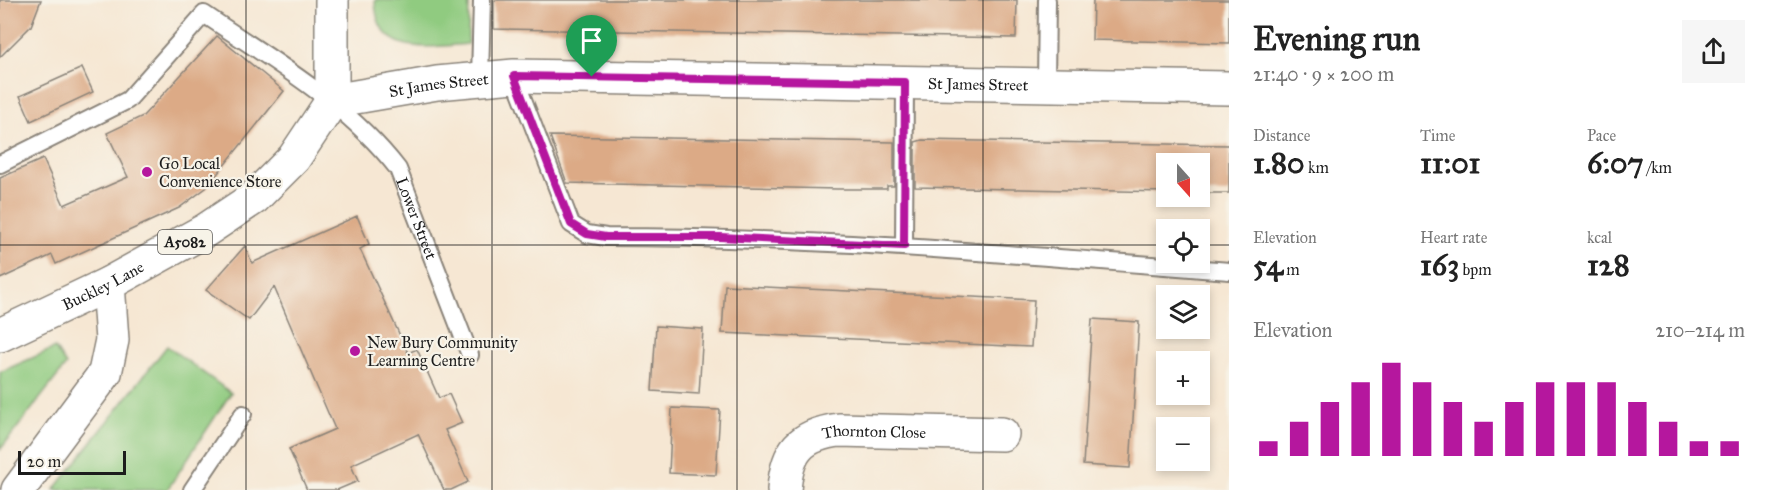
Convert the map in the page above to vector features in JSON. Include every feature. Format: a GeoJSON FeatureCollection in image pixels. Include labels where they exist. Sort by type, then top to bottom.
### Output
{"type":"FeatureCollection","features":[{"type":"Feature","properties":{"kind":"street"},"geometry":{"type":"LineString","coordinates":[[332,0],[332,101]]}},
{"type":"Feature","properties":{"kind":"street","name":"St James Street"},"geometry":{"type":"LineString","coordinates":[[332,101],[480,78],[514,76],[1229,88]]}},
{"type":"Feature","properties":{"kind":"street","name":"Buckley Lane"},"geometry":{"type":"LineString","coordinates":[[0,334],[108,284],[206,230],[254,198],[294,158],[332,101]]}},
{"type":"Feature","properties":{"kind":"street"},"geometry":{"type":"LineString","coordinates":[[18,490],[105,373],[112,340],[108,284]]}},
{"type":"Feature","properties":{"kind":"street","name":"Thornton Close"},"geometry":{"type":"LineString","coordinates":[[784,490],[788,459],[797,447],[809,438],[826,431],[839,429],[1002,434]]}},
{"type":"Feature","properties":{"kind":"lane"},"geometry":{"type":"LineString","coordinates":[[480,78],[482,0]]}},
{"type":"Feature","properties":{"kind":"lane"},"geometry":{"type":"LineString","coordinates":[[1046,84],[1047,0]]}},
{"type":"Feature","properties":{"kind":"lane","name":"Lower Street"},"geometry":{"type":"LineString","coordinates":[[0,164],[128,100],[204,14],[332,101],[398,169],[470,355]]}},
{"type":"Feature","properties":{"kind":"lane"},"geometry":{"type":"LineString","coordinates":[[514,76],[571,224],[587,234],[606,237],[720,237],[904,246],[1229,271]]}},
{"type":"Feature","properties":{"kind":"lane"},"geometry":{"type":"LineString","coordinates":[[904,246],[905,82]]}},
{"type":"Feature","properties":{"kind":"lane"},"geometry":{"type":"LineString","coordinates":[[192,490],[243,414]]}},
{"type":"Feature","properties":{"kind":"green space"},"geometry":{"type":"Polygon","coordinates":[[[375,0],[469,0],[468,44],[421,47],[394,40],[384,32],[378,19],[375,0]]]}},
{"type":"Feature","properties":{"kind":"green space"},"geometry":{"type":"Polygon","coordinates":[[[167,346],[231,393],[167,490],[54,490],[167,346]]]}},
{"type":"Feature","properties":{"kind":"green space"},"geometry":{"type":"Polygon","coordinates":[[[55,348],[66,365],[0,450],[0,372],[55,348]]]}},
{"type":"Feature","properties":{"kind":"building"},"geometry":{"type":"Polygon","coordinates":[[[0,0],[41,0],[31,26],[0,57],[0,0]]]}},
{"type":"Feature","properties":{"kind":"building"},"geometry":{"type":"Polygon","coordinates":[[[494,0],[1017,0],[1016,38],[494,29],[494,0]]]}},
{"type":"Feature","properties":{"kind":"building"},"geometry":{"type":"Polygon","coordinates":[[[1093,0],[1229,0],[1229,43],[1092,40],[1093,0]]]}},
{"type":"Feature","properties":{"kind":"building"},"geometry":{"type":"Polygon","coordinates":[[[217,36],[284,91],[206,188],[179,208],[56,264],[52,255],[0,279],[0,178],[43,159],[64,205],[128,177],[107,133],[143,116],[217,36]]]}},
{"type":"Feature","properties":{"kind":"building"},"geometry":{"type":"Polygon","coordinates":[[[82,68],[93,92],[31,121],[20,96],[82,68]]]}},
{"type":"Feature","properties":{"kind":"building"},"geometry":{"type":"Polygon","coordinates":[[[550,136],[894,142],[894,186],[887,186],[887,189],[838,189],[567,183],[550,136]]]}},
{"type":"Feature","properties":{"kind":"building"},"geometry":{"type":"Polygon","coordinates":[[[922,140],[1229,145],[1229,193],[1210,193],[1210,153],[1156,153],[1156,192],[915,187],[915,142],[922,140]]]}},
{"type":"Feature","properties":{"kind":"building","name":"New Bury Community Learning Centre"},"geometry":{"type":"Polygon","coordinates":[[[357,216],[369,244],[360,249],[408,353],[417,349],[439,398],[449,394],[462,423],[445,430],[468,482],[451,490],[444,490],[418,434],[351,465],[358,481],[337,490],[307,490],[289,449],[335,429],[274,287],[249,320],[206,290],[245,246],[252,263],[357,216]]]}},
{"type":"Feature","properties":{"kind":"building"},"geometry":{"type":"Polygon","coordinates":[[[725,285],[1034,300],[1031,347],[722,333],[725,285]]]}},
{"type":"Feature","properties":{"kind":"building"},"geometry":{"type":"Polygon","coordinates":[[[1092,319],[1139,322],[1130,468],[1083,465],[1092,319]]]}},
{"type":"Feature","properties":{"kind":"building"},"geometry":{"type":"Polygon","coordinates":[[[656,326],[703,329],[699,394],[652,391],[656,326]]]}},
{"type":"Feature","properties":{"kind":"building"},"geometry":{"type":"Polygon","coordinates":[[[672,408],[720,410],[716,475],[669,473],[672,408]]]}},
{"type":"Feature","properties":{"kind":"place","name":"Go Local Convenience Store"},"geometry":{"type":"Point","coordinates":[147,172]}},
{"type":"Feature","properties":{"kind":"place","name":"New Bury Community Learning Centre"},"geometry":{"type":"Point","coordinates":[355,351]}},
{"type":"Feature","properties":{"kind":"route"},"geometry":{"type":"LineString","coordinates":[[514,76],[592,77],[905,82],[904,246],[720,237],[606,237],[587,234],[571,224],[514,76]]}}]}
